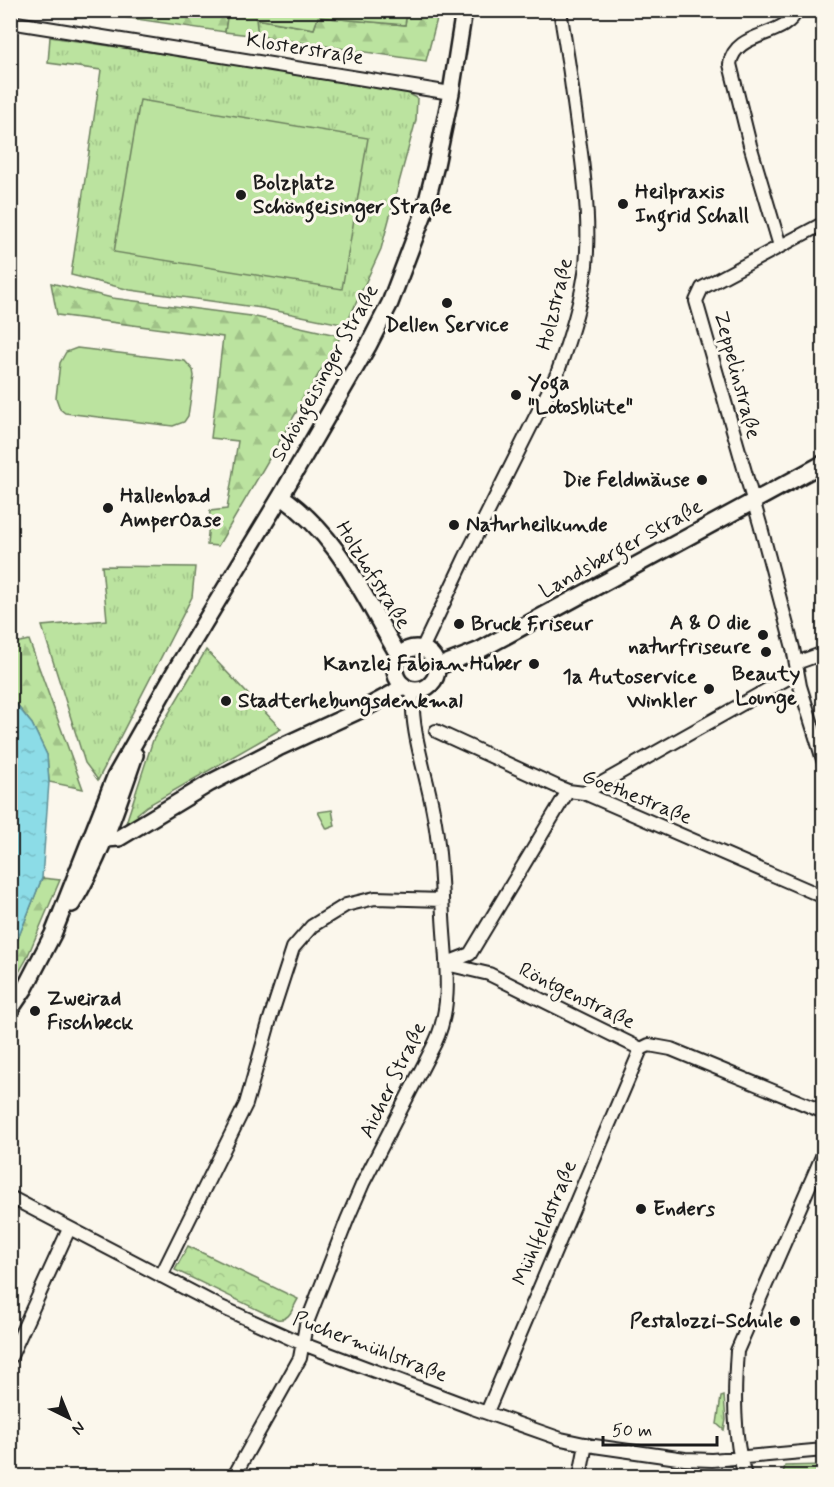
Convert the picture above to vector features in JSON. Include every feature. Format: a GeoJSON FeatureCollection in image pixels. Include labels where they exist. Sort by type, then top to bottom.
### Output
{"type":"FeatureCollection","features":[{"type":"Feature","properties":{"kind":"street","name":"Schöngeisinger Straße"},"geometry":{"type":"LineString","coordinates":[[53,934],[115,777],[174,673],[281,496],[368,346],[390,303],[423,216],[452,93],[464,10]]}},
{"type":"Feature","properties":{"kind":"street","name":"Holzstraße"},"geometry":{"type":"LineString","coordinates":[[422,649],[557,374],[582,285],[588,252],[585,195],[582,159],[560,10]]}},
{"type":"Feature","properties":{"kind":"street"},"geometry":{"type":"LineString","coordinates":[[780,246],[750,145],[730,64],[731,53],[741,44],[788,23],[797,10]]}},
{"type":"Feature","properties":{"kind":"street","name":"Klosterstraße"},"geometry":{"type":"LineString","coordinates":[[10,22],[452,93]]}},
{"type":"Feature","properties":{"kind":"street","name":"Zeppelinstraße"},"geometry":{"type":"LineString","coordinates":[[824,222],[702,288],[696,302],[824,763]]}},
{"type":"Feature","properties":{"kind":"street","name":"Landsberger Straße"},"geometry":{"type":"LineString","coordinates":[[437,667],[480,650],[824,464]]}},
{"type":"Feature","properties":{"kind":"street","name":"Holzhofstraße"},"geometry":{"type":"LineString","coordinates":[[281,496],[307,516],[333,545],[399,656]]}},
{"type":"Feature","properties":{"kind":"street"},"geometry":{"type":"LineString","coordinates":[[105,839],[119,838],[210,783],[393,693],[408,688],[424,688],[435,678],[437,667],[432,655],[422,649],[409,649],[399,656],[395,665],[395,673],[408,688]]}},
{"type":"Feature","properties":{"kind":"street"},"geometry":{"type":"LineString","coordinates":[[584,793],[824,652]]}},
{"type":"Feature","properties":{"kind":"street","name":"Aicher Straße"},"geometry":{"type":"LineString","coordinates":[[234,1476],[296,1368],[306,1325],[319,1289],[363,1183],[440,1033],[446,1007],[446,964],[437,836],[414,730],[408,688]]}},
{"type":"Feature","properties":{"kind":"street","name":"Schöngeisinger Straße"},"geometry":{"type":"LineString","coordinates":[[10,1010],[90,874],[146,725]]}},
{"type":"Feature","properties":{"kind":"street","name":"Goethestraße"},"geometry":{"type":"LineString","coordinates":[[436,731],[568,791],[584,793],[824,897]]}},
{"type":"Feature","properties":{"kind":"street"},"geometry":{"type":"LineString","coordinates":[[446,964],[470,954],[568,791]]}},
{"type":"Feature","properties":{"kind":"street"},"geometry":{"type":"LineString","coordinates":[[161,1276],[246,1104],[293,948],[312,926],[346,905],[375,898],[442,900]]}},
{"type":"Feature","properties":{"kind":"street","name":"Röntgenstraße"},"geometry":{"type":"LineString","coordinates":[[446,964],[489,974],[640,1048],[649,1045],[671,1049],[824,1112]]}},
{"type":"Feature","properties":{"kind":"street","name":"Mühlfeldstraße"},"geometry":{"type":"LineString","coordinates":[[488,1412],[640,1048]]}},
{"type":"Feature","properties":{"kind":"street"},"geometry":{"type":"LineString","coordinates":[[745,1476],[739,1458],[735,1378],[737,1351],[824,1152]]}},
{"type":"Feature","properties":{"kind":"street","name":"Puchermühlstraße"},"geometry":{"type":"LineString","coordinates":[[10,1197],[221,1307],[303,1344],[561,1438],[685,1459],[739,1458],[824,1450]]}},
{"type":"Feature","properties":{"kind":"street"},"geometry":{"type":"LineString","coordinates":[[10,1358],[69,1229]]}},
{"type":"Feature","properties":{"kind":"street"},"geometry":{"type":"LineString","coordinates":[[580,1476],[586,1444]]}},
{"type":"Feature","properties":{"kind":"green space"},"geometry":{"type":"Polygon","coordinates":[[[177,10],[205,14],[206,11],[228,11],[225,32],[82,11],[177,10]]]}},
{"type":"Feature","properties":{"kind":"green space"},"geometry":{"type":"Polygon","coordinates":[[[228,10],[407,11],[405,25],[318,17],[314,29],[256,19],[258,36],[225,32],[228,10]]]}},
{"type":"Feature","properties":{"kind":"green space"},"geometry":{"type":"Polygon","coordinates":[[[407,11],[439,11],[426,61],[258,36],[255,19],[314,29],[318,17],[405,25],[407,11]]]}},
{"type":"Feature","properties":{"kind":"green space"},"geometry":{"type":"Polygon","coordinates":[[[50,37],[400,89],[417,98],[416,120],[381,249],[346,325],[262,308],[130,290],[71,275],[101,70],[48,63],[50,37]]]}},
{"type":"Feature","properties":{"kind":"green space","name":"Bolzplatz Schöngeisinger Straße"},"geometry":{"type":"Polygon","coordinates":[[[140,100],[368,138],[342,289],[114,252],[140,100]]]}},
{"type":"Feature","properties":{"kind":"green space"},"geometry":{"type":"Polygon","coordinates":[[[51,283],[112,298],[251,316],[341,336],[218,546],[207,545],[210,511],[227,509],[238,441],[211,438],[223,337],[57,315],[51,283]]]}},
{"type":"Feature","properties":{"kind":"green space"},"geometry":{"type":"Polygon","coordinates":[[[77,348],[185,361],[193,370],[194,376],[188,416],[184,422],[173,426],[65,413],[60,409],[56,398],[60,363],[66,352],[77,348]]]}},
{"type":"Feature","properties":{"kind":"green space"},"geometry":{"type":"Polygon","coordinates":[[[102,566],[195,567],[192,597],[98,780],[85,763],[42,626],[107,620],[102,566]]]}},
{"type":"Feature","properties":{"kind":"green space"},"geometry":{"type":"Polygon","coordinates":[[[29,640],[83,789],[49,782],[47,755],[32,724],[11,698],[10,644],[29,640]]]}},
{"type":"Feature","properties":{"kind":"green space"},"geometry":{"type":"Polygon","coordinates":[[[206,650],[281,729],[147,806],[137,814],[140,817],[125,826],[153,740],[206,650]]]}},
{"type":"Feature","properties":{"kind":"green space"},"geometry":{"type":"Polygon","coordinates":[[[332,810],[335,826],[327,829],[318,812],[332,810]]]}},
{"type":"Feature","properties":{"kind":"green space"},"geometry":{"type":"Polygon","coordinates":[[[42,878],[60,880],[26,960],[11,986],[11,954],[42,878]]]}},
{"type":"Feature","properties":{"kind":"green space"},"geometry":{"type":"Polygon","coordinates":[[[188,1246],[298,1299],[290,1314],[285,1318],[277,1319],[175,1270],[188,1246]]]}},
{"type":"Feature","properties":{"kind":"green space"},"geometry":{"type":"Polygon","coordinates":[[[724,1396],[726,1420],[724,1430],[717,1424],[721,1397],[724,1396]]]}},
{"type":"Feature","properties":{"kind":"green space"},"geometry":{"type":"Polygon","coordinates":[[[824,1465],[823,1476],[782,1476],[785,1466],[824,1465]]]}},
{"type":"Feature","properties":{"kind":"water"},"geometry":{"type":"Polygon","coordinates":[[[11,698],[32,724],[47,755],[49,782],[42,878],[11,954],[11,698]]]}},
{"type":"Feature","properties":{"kind":"place","name":"Bolzplatz Schöngeisinger Straße"},"geometry":{"type":"Point","coordinates":[241,195]}},
{"type":"Feature","properties":{"kind":"place","name":"Heilpraxis Ingrid Schall"},"geometry":{"type":"Point","coordinates":[623,204]}},
{"type":"Feature","properties":{"kind":"place","name":"Dellen Service"},"geometry":{"type":"Point","coordinates":[447,303]}},
{"type":"Feature","properties":{"kind":"place","name":"Yoga \"Lotosblüte\""},"geometry":{"type":"Point","coordinates":[516,395]}},
{"type":"Feature","properties":{"kind":"place","name":"Die Feldmäuse"},"geometry":{"type":"Point","coordinates":[702,480]}},
{"type":"Feature","properties":{"kind":"place","name":"Hallenbad AmperOase"},"geometry":{"type":"Point","coordinates":[108,508]}},
{"type":"Feature","properties":{"kind":"place","name":"Naturheilkunde"},"geometry":{"type":"Point","coordinates":[454,525]}},
{"type":"Feature","properties":{"kind":"place","name":"Bruck Friseur"},"geometry":{"type":"Point","coordinates":[459,624]}},
{"type":"Feature","properties":{"kind":"place","name":"A & O die naturfriseure"},"geometry":{"type":"Point","coordinates":[763,635]}},
{"type":"Feature","properties":{"kind":"place","name":"Beauty Lounge"},"geometry":{"type":"Point","coordinates":[766,652]}},
{"type":"Feature","properties":{"kind":"place","name":"Kanzlei Fabian Huber"},"geometry":{"type":"Point","coordinates":[534,664]}},
{"type":"Feature","properties":{"kind":"place","name":"1a Autoservice Winkler"},"geometry":{"type":"Point","coordinates":[709,689]}},
{"type":"Feature","properties":{"kind":"place","name":"Stadterhebungsdenkmal"},"geometry":{"type":"Point","coordinates":[226,701]}},
{"type":"Feature","properties":{"kind":"place","name":"Zweirad Fischbeck"},"geometry":{"type":"Point","coordinates":[35,1011]}},
{"type":"Feature","properties":{"kind":"place","name":"Enders"},"geometry":{"type":"Point","coordinates":[641,1209]}},
{"type":"Feature","properties":{"kind":"place","name":"Pestalozzi-Schule"},"geometry":{"type":"Point","coordinates":[795,1321]}}]}
